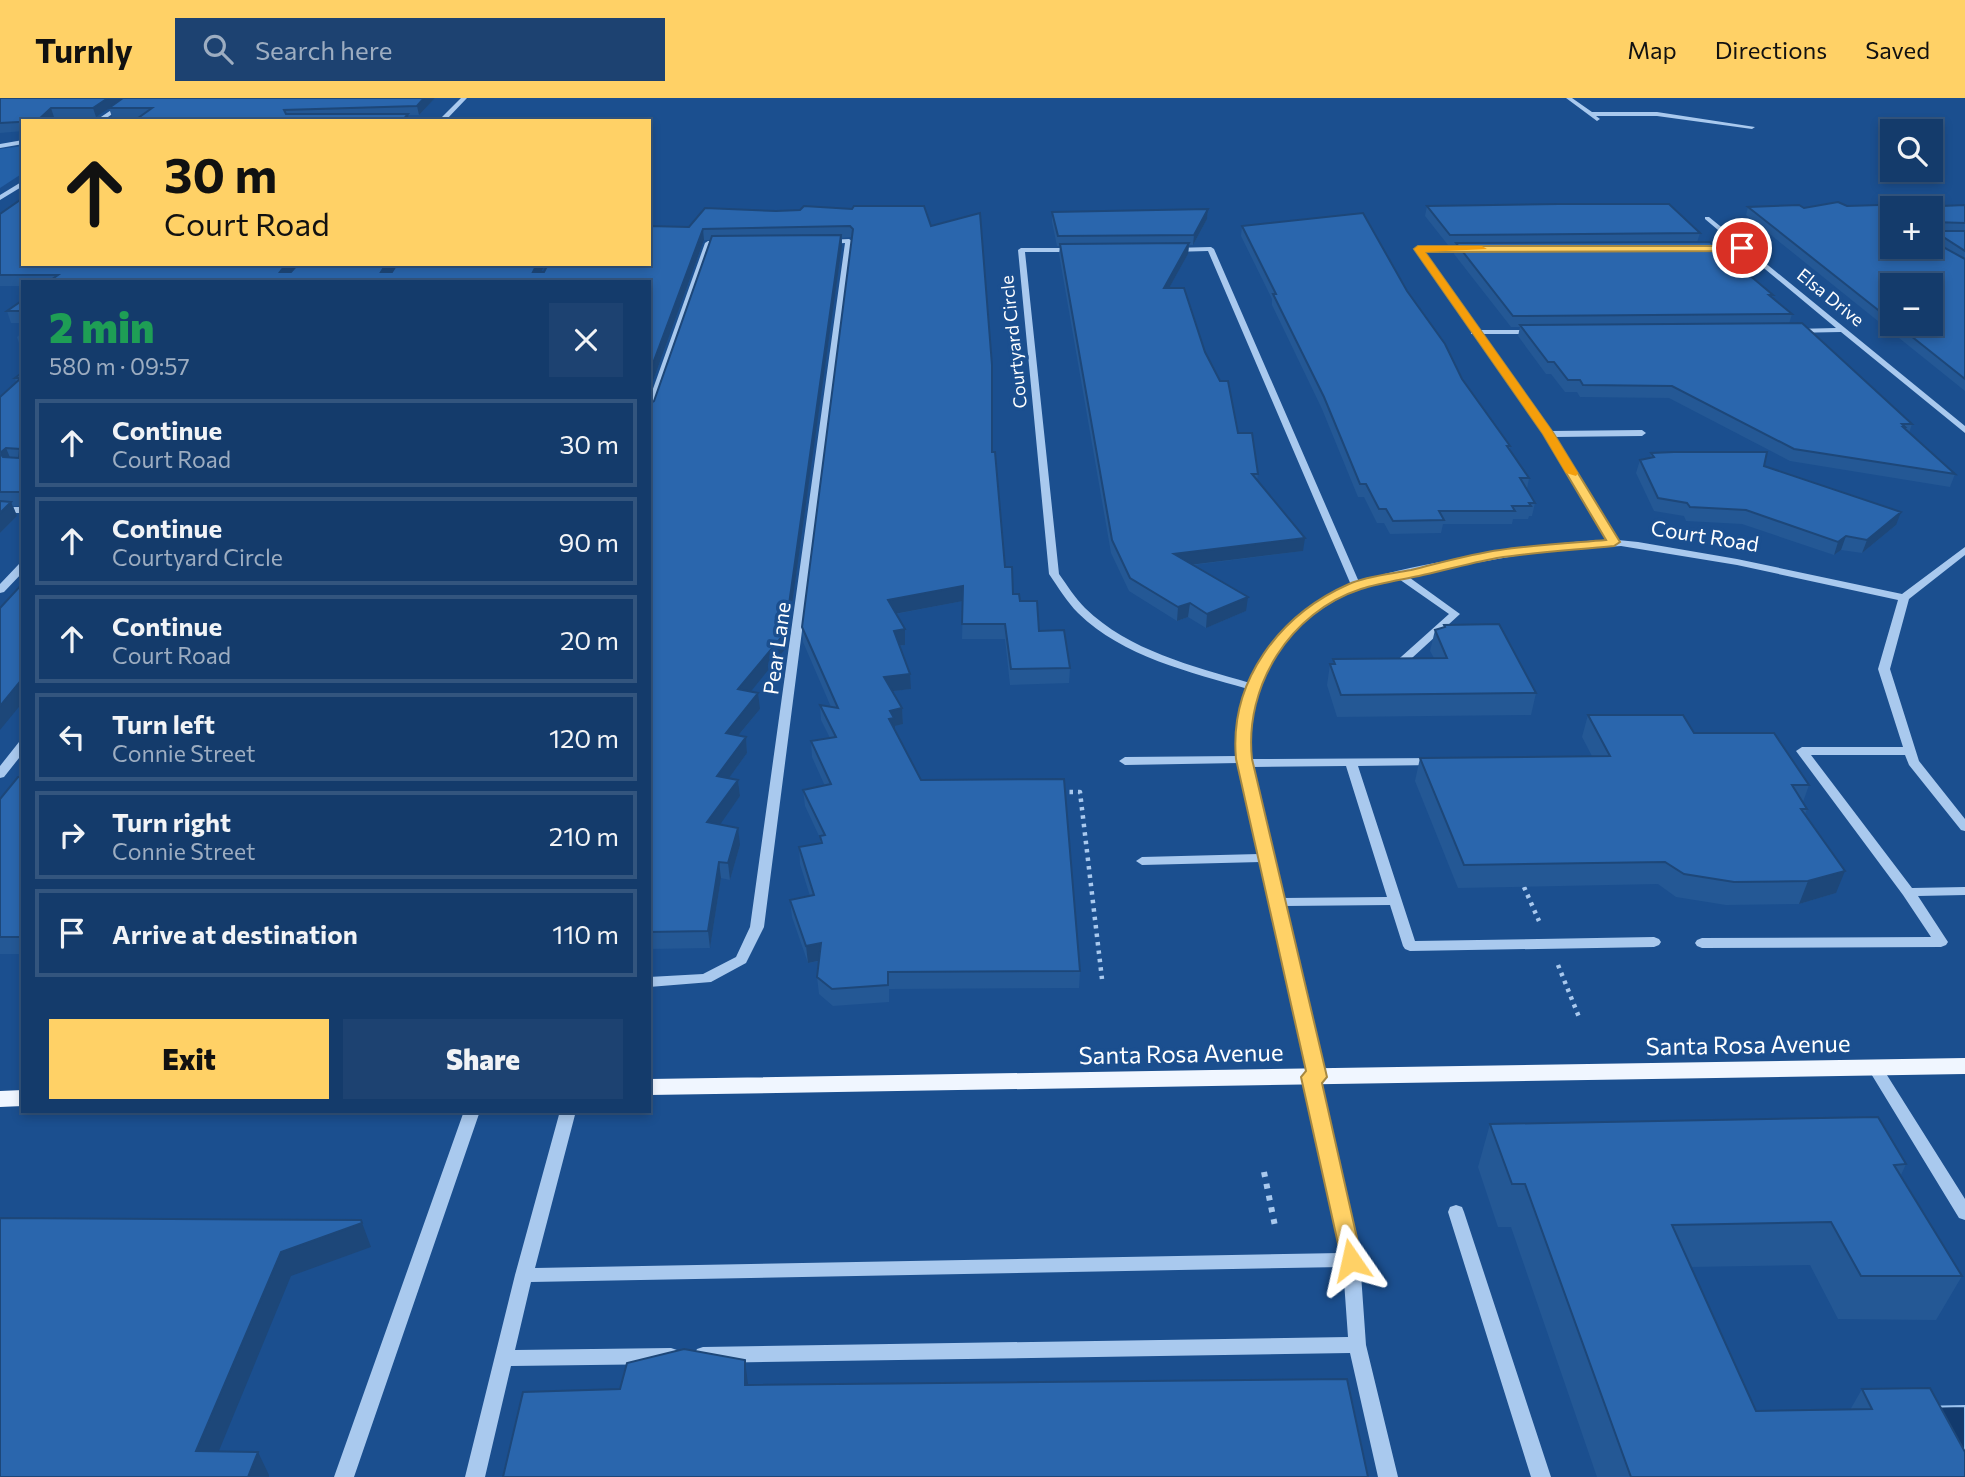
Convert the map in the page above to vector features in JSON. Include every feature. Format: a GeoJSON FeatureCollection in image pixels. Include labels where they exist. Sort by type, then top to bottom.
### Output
{"type":"FeatureCollection","features":[{"type":"Feature","properties":{"kind":"main road","name":"Santa Rosa Avenue"},"geometry":{"type":"LineString","coordinates":[[651,1087],[1965,1066]]}},
{"type":"Feature","properties":{"kind":"main road"},"geometry":{"type":"LineString","coordinates":[[0,1099],[21,1098]]}},
{"type":"Feature","properties":{"kind":"street"},"geometry":{"type":"LineString","coordinates":[[101,119],[133,98]]}},
{"type":"Feature","properties":{"kind":"street"},"geometry":{"type":"LineString","coordinates":[[444,119],[464,98]]}},
{"type":"Feature","properties":{"kind":"street"},"geometry":{"type":"LineString","coordinates":[[1569,98],[1599,121]]}},
{"type":"Feature","properties":{"kind":"street"},"geometry":{"type":"LineString","coordinates":[[1590,114],[1657,114],[1752,127]]}},
{"type":"Feature","properties":{"kind":"street"},"geometry":{"type":"LineString","coordinates":[[0,146],[21,142]]}},
{"type":"Feature","properties":{"kind":"street"},"geometry":{"type":"LineString","coordinates":[[0,198],[21,184]]}},
{"type":"Feature","properties":{"kind":"street","name":"Elsa Drive"},"geometry":{"type":"LineString","coordinates":[[1707,218],[1965,430]]}},
{"type":"Feature","properties":{"kind":"street"},"geometry":{"type":"LineString","coordinates":[[811,242],[849,241]]}},
{"type":"Feature","properties":{"kind":"street","name":"Pear Lane"},"geometry":{"type":"LineString","coordinates":[[651,982],[706,979],[741,960],[757,927],[849,241]]}},
{"type":"Feature","properties":{"kind":"street"},"geometry":{"type":"LineString","coordinates":[[651,407],[708,243],[734,243]]}},
{"type":"Feature","properties":{"kind":"street"},"geometry":{"type":"LineString","coordinates":[[1688,248],[1742,248]]}},
{"type":"Feature","properties":{"kind":"street"},"geometry":{"type":"LineString","coordinates":[[1156,250],[1211,249],[1356,586]]}},
{"type":"Feature","properties":{"kind":"street"},"geometry":{"type":"LineString","coordinates":[[1486,249],[1418,249],[1548,434],[1614,542]]}},
{"type":"Feature","properties":{"kind":"street","name":"Courtyard Circle"},"geometry":{"type":"LineString","coordinates":[[1088,250],[1021,250],[1054,574],[1081,611],[1117,636],[1179,665],[1252,688]]}},
{"type":"Feature","properties":{"kind":"street"},"geometry":{"type":"LineString","coordinates":[[1790,331],[1844,330]]}},
{"type":"Feature","properties":{"kind":"street"},"geometry":{"type":"LineString","coordinates":[[1474,332],[1543,331]]}},
{"type":"Feature","properties":{"kind":"street"},"geometry":{"type":"LineString","coordinates":[[1548,434],[1642,433]]}},
{"type":"Feature","properties":{"kind":"street"},"geometry":{"type":"LineString","coordinates":[[0,510],[21,510]]}},
{"type":"Feature","properties":{"kind":"street","name":"Court Road"},"geometry":{"type":"LineString","coordinates":[[1252,688],[1266,658],[1288,630],[1322,604],[1356,586],[1498,554],[1614,542],[1759,564],[1904,598]]}},
{"type":"Feature","properties":{"kind":"street"},"geometry":{"type":"LineString","coordinates":[[1965,550],[1904,598],[1884,668],[1913,762],[1965,827]]}},
{"type":"Feature","properties":{"kind":"street"},"geometry":{"type":"LineString","coordinates":[[0,590],[21,568]]}},
{"type":"Feature","properties":{"kind":"street"},"geometry":{"type":"LineString","coordinates":[[1386,668],[1400,667],[1454,614],[1400,575]]}},
{"type":"Feature","properties":{"kind":"street"},"geometry":{"type":"LineString","coordinates":[[1252,688],[1242,737],[1245,761],[1278,902],[1351,1260],[1357,1345],[1388,1477]]}},
{"type":"Feature","properties":{"kind":"street"},"geometry":{"type":"LineString","coordinates":[[0,774],[21,748]]}},
{"type":"Feature","properties":{"kind":"street"},"geometry":{"type":"LineString","coordinates":[[1702,943],[1941,942],[1908,892],[1802,751],[1910,751]]}},
{"type":"Feature","properties":{"kind":"street"},"geometry":{"type":"LineString","coordinates":[[1125,761],[1448,761]]}},
{"type":"Feature","properties":{"kind":"street"},"geometry":{"type":"LineString","coordinates":[[1351,762],[1410,946],[1654,942]]}},
{"type":"Feature","properties":{"kind":"street"},"geometry":{"type":"LineString","coordinates":[[1142,861],[1267,858]]}},
{"type":"Feature","properties":{"kind":"street"},"geometry":{"type":"LineString","coordinates":[[1908,892],[1965,891]]}},
{"type":"Feature","properties":{"kind":"street"},"geometry":{"type":"LineString","coordinates":[[1278,902],[1395,901]]}},
{"type":"Feature","properties":{"kind":"street"},"geometry":{"type":"LineString","coordinates":[[1875,1068],[1965,1213]]}},
{"type":"Feature","properties":{"kind":"street"},"geometry":{"type":"LineString","coordinates":[[344,1477],[471,1113]]}},
{"type":"Feature","properties":{"kind":"street"},"geometry":{"type":"LineString","coordinates":[[475,1477],[523,1275],[567,1113]]}},
{"type":"Feature","properties":{"kind":"street"},"geometry":{"type":"LineString","coordinates":[[1456,1212],[1542,1477]]}},
{"type":"Feature","properties":{"kind":"street"},"geometry":{"type":"LineString","coordinates":[[523,1275],[1351,1260]]}},
{"type":"Feature","properties":{"kind":"street"},"geometry":{"type":"LineString","coordinates":[[504,1358],[1357,1345]]}},
{"type":"Feature","properties":{"kind":"path"},"geometry":{"type":"LineString","coordinates":[[1055,792],[1080,792],[1102,979]]}},
{"type":"Feature","properties":{"kind":"path"},"geometry":{"type":"LineString","coordinates":[[1265,1172],[1275,1226]]}},
{"type":"Feature","properties":{"kind":"shaded area"},"geometry":{"type":"Polygon","coordinates":[[[21,146],[21,174],[0,188],[0,149],[21,146]]]}},
{"type":"Feature","properties":{"kind":"shaded area"},"geometry":{"type":"Polygon","coordinates":[[[1965,1406],[1965,1477],[1918,1407],[1965,1406]]]}},
{"type":"Feature","properties":{"kind":"building"},"geometry":{"type":"Polygon","coordinates":[[[0,98],[108,98],[93,108],[51,108],[39,119],[0,123],[0,98]]]}},
{"type":"Feature","properties":{"kind":"building"},"geometry":{"type":"Polygon","coordinates":[[[123,98],[424,98],[417,106],[284,110],[286,114],[408,114],[404,119],[137,119],[152,108],[109,108],[123,98]]]}},
{"type":"Feature","properties":{"kind":"building"},"geometry":{"type":"Polygon","coordinates":[[[21,199],[21,266],[284,266],[280,272],[291,272],[296,266],[385,266],[381,272],[392,272],[396,266],[536,266],[533,272],[544,272],[547,266],[651,266],[651,226],[689,227],[705,208],[776,211],[800,210],[804,206],[852,209],[854,206],[924,206],[931,226],[980,213],[992,365],[992,452],[995,452],[1005,567],[1012,567],[1013,594],[1019,594],[1020,601],[1037,601],[1039,631],[1064,630],[1070,668],[1011,669],[1005,624],[962,624],[963,586],[888,600],[905,629],[894,631],[910,674],[884,677],[902,708],[890,711],[894,718],[889,719],[921,780],[1064,779],[1080,971],[888,972],[888,985],[832,989],[817,977],[821,943],[806,946],[790,900],[814,895],[799,847],[822,843],[820,836],[825,835],[803,790],[831,784],[811,741],[836,737],[820,705],[838,708],[802,627],[853,229],[850,226],[703,229],[651,369],[651,280],[51,280],[58,275],[0,275],[0,214],[21,199]]]}},
{"type":"Feature","properties":{"kind":"building"},"geometry":{"type":"Polygon","coordinates":[[[1838,202],[1847,206],[1880,205],[1880,259],[1943,259],[1943,247],[1965,259],[1965,379],[1911,336],[1943,336],[1943,273],[1880,273],[1880,312],[1748,207],[1799,205],[1804,208],[1838,202]]]}},
{"type":"Feature","properties":{"kind":"building"},"geometry":{"type":"Polygon","coordinates":[[[1669,204],[1700,233],[1450,235],[1427,206],[1669,204]]]}},
{"type":"Feature","properties":{"kind":"building"},"geometry":{"type":"Polygon","coordinates":[[[1965,205],[1965,223],[1943,222],[1943,206],[1965,205]]]}},
{"type":"Feature","properties":{"kind":"building"},"geometry":{"type":"Polygon","coordinates":[[[1208,209],[1194,235],[1058,236],[1052,212],[1208,209]]]}},
{"type":"Feature","properties":{"kind":"building"},"geometry":{"type":"Polygon","coordinates":[[[1363,213],[1407,291],[1445,344],[1462,379],[1510,446],[1507,446],[1529,478],[1520,478],[1535,503],[1529,503],[1531,506],[1512,506],[1515,511],[1439,511],[1444,520],[1393,521],[1386,509],[1379,509],[1366,484],[1360,484],[1324,397],[1242,226],[1363,213]]]}},
{"type":"Feature","properties":{"kind":"building"},"geometry":{"type":"Polygon","coordinates":[[[1943,231],[1965,231],[1965,251],[1943,237],[1943,231]]]}},
{"type":"Feature","properties":{"kind":"building"},"geometry":{"type":"Polygon","coordinates":[[[841,235],[785,633],[738,689],[758,693],[726,733],[746,737],[717,776],[738,780],[707,822],[738,828],[728,863],[719,862],[708,931],[651,932],[651,403],[654,401],[712,236],[841,235]]]}},
{"type":"Feature","properties":{"kind":"building"},"geometry":{"type":"Polygon","coordinates":[[[1710,242],[1792,314],[1513,316],[1456,243],[1710,242]]]}},
{"type":"Feature","properties":{"kind":"building"},"geometry":{"type":"Polygon","coordinates":[[[1189,243],[1164,288],[1184,288],[1205,352],[1220,381],[1228,381],[1238,433],[1252,433],[1258,474],[1252,474],[1305,538],[1174,554],[1248,597],[1207,614],[1190,603],[1178,607],[1130,578],[1112,540],[1060,244],[1189,243]]]}},
{"type":"Feature","properties":{"kind":"building"},"geometry":{"type":"Polygon","coordinates":[[[21,301],[21,311],[7,311],[21,301]]]}},
{"type":"Feature","properties":{"kind":"building"},"geometry":{"type":"Polygon","coordinates":[[[1802,323],[1912,424],[1902,424],[1955,474],[1794,449],[1672,386],[1583,385],[1580,380],[1568,380],[1554,362],[1548,362],[1520,325],[1802,323]]]}},
{"type":"Feature","properties":{"kind":"building"},"geometry":{"type":"Polygon","coordinates":[[[21,378],[20,492],[0,492],[0,397],[21,378]],[[6,448],[0,453],[3,457],[19,458],[20,449],[6,448]]]}},
{"type":"Feature","properties":{"kind":"building"},"geometry":{"type":"Polygon","coordinates":[[[1767,452],[1764,466],[1901,512],[1867,540],[1846,536],[1838,542],[1746,510],[1690,507],[1687,503],[1658,498],[1640,460],[1654,457],[1651,453],[1767,452]]]}},
{"type":"Feature","properties":{"kind":"building"},"geometry":{"type":"Polygon","coordinates":[[[0,501],[11,502],[0,513],[0,501]]]}},
{"type":"Feature","properties":{"kind":"building"},"geometry":{"type":"Polygon","coordinates":[[[21,585],[21,680],[0,706],[0,608],[21,585]]]}},
{"type":"Feature","properties":{"kind":"building"},"geometry":{"type":"Polygon","coordinates":[[[1499,624],[1536,693],[1341,695],[1330,664],[1335,664],[1333,659],[1447,658],[1435,630],[1445,627],[1444,625],[1499,624]]]}},
{"type":"Feature","properties":{"kind":"building"},"geometry":{"type":"Polygon","coordinates":[[[1588,715],[1683,715],[1694,733],[1774,733],[1809,785],[1792,785],[1807,809],[1801,809],[1845,871],[1808,881],[1734,882],[1684,874],[1665,862],[1464,865],[1420,758],[1610,756],[1588,715]]]}},
{"type":"Feature","properties":{"kind":"building"},"geometry":{"type":"Polygon","coordinates":[[[18,777],[21,777],[21,937],[0,937],[0,799],[18,777]]]}},
{"type":"Feature","properties":{"kind":"building"},"geometry":{"type":"Polygon","coordinates":[[[1878,1117],[1906,1164],[1894,1165],[1962,1276],[1861,1276],[1831,1222],[1672,1225],[1756,1411],[1872,1409],[1862,1389],[1930,1388],[1965,1452],[1965,1477],[1631,1477],[1525,1184],[1512,1184],[1490,1124],[1878,1117]]]}},
{"type":"Feature","properties":{"kind":"building"},"geometry":{"type":"Polygon","coordinates":[[[0,1218],[361,1220],[362,1223],[281,1252],[196,1451],[258,1452],[248,1477],[0,1477],[0,1218]]]}},
{"type":"Feature","properties":{"kind":"building"},"geometry":{"type":"Polygon","coordinates":[[[684,1349],[745,1360],[745,1385],[1347,1379],[1368,1477],[503,1477],[523,1392],[620,1389],[627,1363],[684,1349]]]}},
{"type":"Feature","properties":{"kind":"slow traffic"},"geometry":{"type":"LineString","coordinates":[[1482,249],[1418,249],[1548,434],[1572,473]]}},
{"type":"Feature","properties":{"kind":"route"},"geometry":{"type":"LineString","coordinates":[[1351,1260],[1334,1170],[1311,1077],[1317,1077],[1244,759],[1242,737],[1252,688],[1266,658],[1288,630],[1322,604],[1356,586],[1425,568],[1498,554],[1614,542],[1548,434],[1418,249],[1742,248]]}}]}
